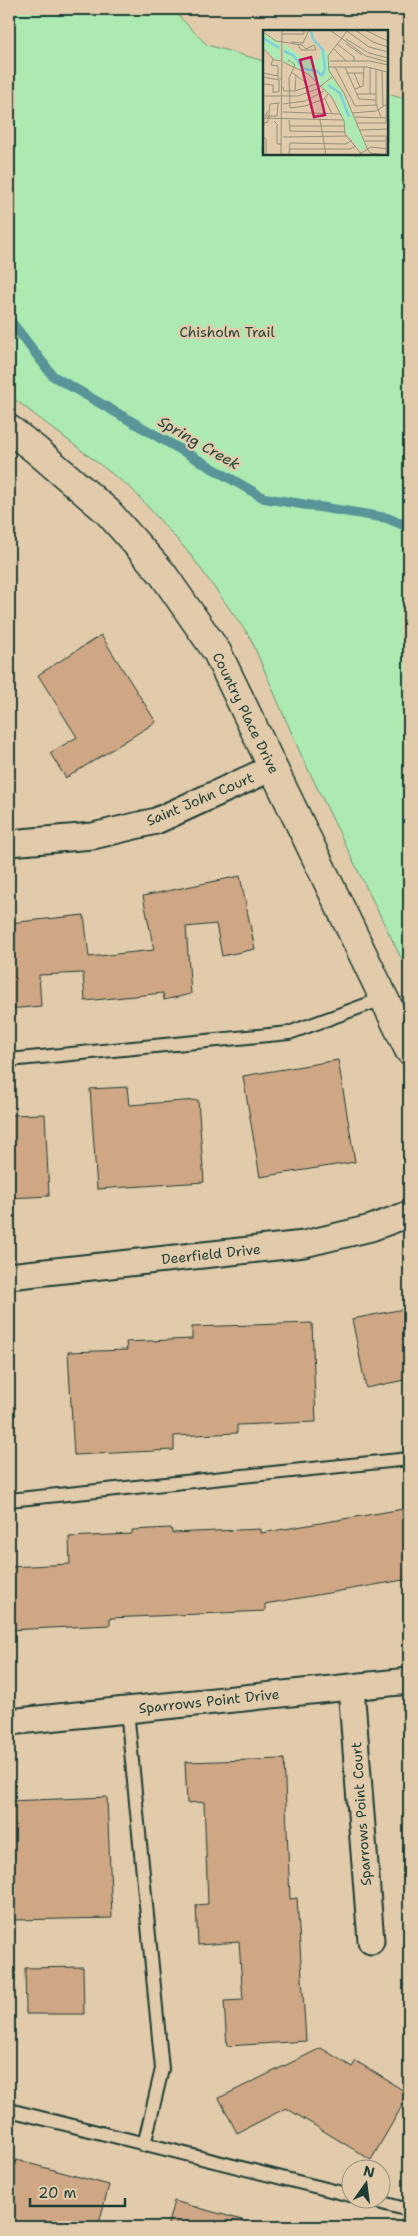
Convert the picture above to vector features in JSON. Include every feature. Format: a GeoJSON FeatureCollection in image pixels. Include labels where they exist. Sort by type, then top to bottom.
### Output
{"type":"FeatureCollection","features":[{"type":"Feature","properties":{"kind":"street","name":"Country Place Drive"},"geometry":{"type":"LineString","coordinates":[[9,429],[107,511],[162,573],[217,652],[409,1050]]}},
{"type":"Feature","properties":{"kind":"street","name":"Saint John Court"},"geometry":{"type":"LineString","coordinates":[[9,843],[93,836],[156,821],[272,768]]}},
{"type":"Feature","properties":{"kind":"street","name":"Deerfield Drive"},"geometry":{"type":"LineString","coordinates":[[9,1276],[304,1244],[371,1228],[409,1214]]}},
{"type":"Feature","properties":{"kind":"street","name":"Sparrows Point Drive"},"geometry":{"type":"LineString","coordinates":[[9,1722],[409,1681]]}},
{"type":"Feature","properties":{"kind":"street","name":"Sparrows Point Court"},"geometry":{"type":"LineString","coordinates":[[351,1687],[371,1941]]}},
{"type":"Feature","properties":{"kind":"lane"},"geometry":{"type":"LineString","coordinates":[[9,1060],[289,1034],[385,998]]}},
{"type":"Feature","properties":{"kind":"lane"},"geometry":{"type":"LineString","coordinates":[[9,1500],[409,1459]]}},
{"type":"Feature","properties":{"kind":"lane"},"geometry":{"type":"LineString","coordinates":[[127,1710],[162,2069],[144,2145]]}},
{"type":"Feature","properties":{"kind":"lane"},"geometry":{"type":"LineString","coordinates":[[9,2110],[340,2194]]}},
{"type":"Feature","properties":{"kind":"lane"},"geometry":{"type":"LineString","coordinates":[[390,2205],[409,2210]]}},
{"type":"Feature","properties":{"kind":"green space","name":"Chisholm Trail"},"geometry":{"type":"Polygon","coordinates":[[[9,9],[172,9],[207,45],[263,61],[263,155],[388,155],[388,94],[409,100],[409,974],[302,757],[250,637],[190,554],[132,489],[9,395],[9,9]]]}},
{"type":"Feature","properties":{"kind":"building"},"geometry":{"type":"Polygon","coordinates":[[[101,635],[156,722],[66,778],[50,753],[77,737],[38,675],[101,635]]]}},
{"type":"Feature","properties":{"kind":"building"},"geometry":{"type":"Polygon","coordinates":[[[240,876],[255,949],[222,956],[216,924],[186,927],[191,994],[164,1000],[163,993],[85,1001],[83,973],[39,975],[41,1006],[9,1009],[9,923],[84,915],[89,957],[154,950],[143,896],[240,876]]]}},
{"type":"Feature","properties":{"kind":"building"},"geometry":{"type":"Polygon","coordinates":[[[338,1060],[355,1162],[260,1177],[243,1076],[338,1060]]]}},
{"type":"Feature","properties":{"kind":"building"},"geometry":{"type":"Polygon","coordinates":[[[127,1087],[129,1105],[198,1100],[204,1182],[97,1189],[90,1089],[127,1087]]]}},
{"type":"Feature","properties":{"kind":"building"},"geometry":{"type":"Polygon","coordinates":[[[45,1114],[49,1196],[9,1198],[9,1115],[45,1114]]]}},
{"type":"Feature","properties":{"kind":"building"},"geometry":{"type":"Polygon","coordinates":[[[409,1308],[409,1379],[366,1388],[352,1319],[409,1308]]]}},
{"type":"Feature","properties":{"kind":"building"},"geometry":{"type":"Polygon","coordinates":[[[312,1323],[316,1422],[237,1425],[237,1433],[174,1436],[174,1450],[74,1455],[68,1352],[127,1350],[126,1342],[192,1339],[192,1327],[312,1323]]]}},
{"type":"Feature","properties":{"kind":"building"},"geometry":{"type":"Polygon","coordinates":[[[403,1509],[409,1546],[409,1579],[265,1604],[265,1611],[110,1618],[110,1625],[9,1630],[9,1567],[70,1564],[69,1537],[132,1534],[132,1530],[171,1528],[172,1533],[261,1529],[261,1533],[403,1509]]]}},
{"type":"Feature","properties":{"kind":"building"},"geometry":{"type":"Polygon","coordinates":[[[284,1759],[290,1899],[297,1898],[306,2041],[227,2046],[224,2001],[243,2000],[239,1942],[198,1945],[196,1905],[208,1904],[204,1802],[187,1803],[185,1762],[284,1759]]]}},
{"type":"Feature","properties":{"kind":"building"},"geometry":{"type":"Polygon","coordinates":[[[107,1797],[112,1918],[12,1920],[9,1801],[107,1797]]]}},
{"type":"Feature","properties":{"kind":"building"},"geometry":{"type":"Polygon","coordinates":[[[83,1967],[84,2014],[26,2014],[25,1968],[83,1967]]]}},
{"type":"Feature","properties":{"kind":"building"},"geometry":{"type":"Polygon","coordinates":[[[321,2048],[352,2067],[356,2061],[409,2094],[372,2158],[368,2158],[286,2108],[237,2133],[219,2098],[321,2048]]]}},
{"type":"Feature","properties":{"kind":"building"},"geometry":{"type":"Polygon","coordinates":[[[9,2158],[109,2185],[98,2227],[9,2227],[9,2158]]]}},
{"type":"Feature","properties":{"kind":"building"},"geometry":{"type":"Polygon","coordinates":[[[174,2201],[242,2220],[241,2227],[167,2227],[174,2201]]]}},
{"type":"Feature","properties":{"kind":"waterway","name":"Spring Creek"},"geometry":{"type":"LineString","coordinates":[[9,319],[53,376],[264,498],[387,518],[409,527]]}}]}
